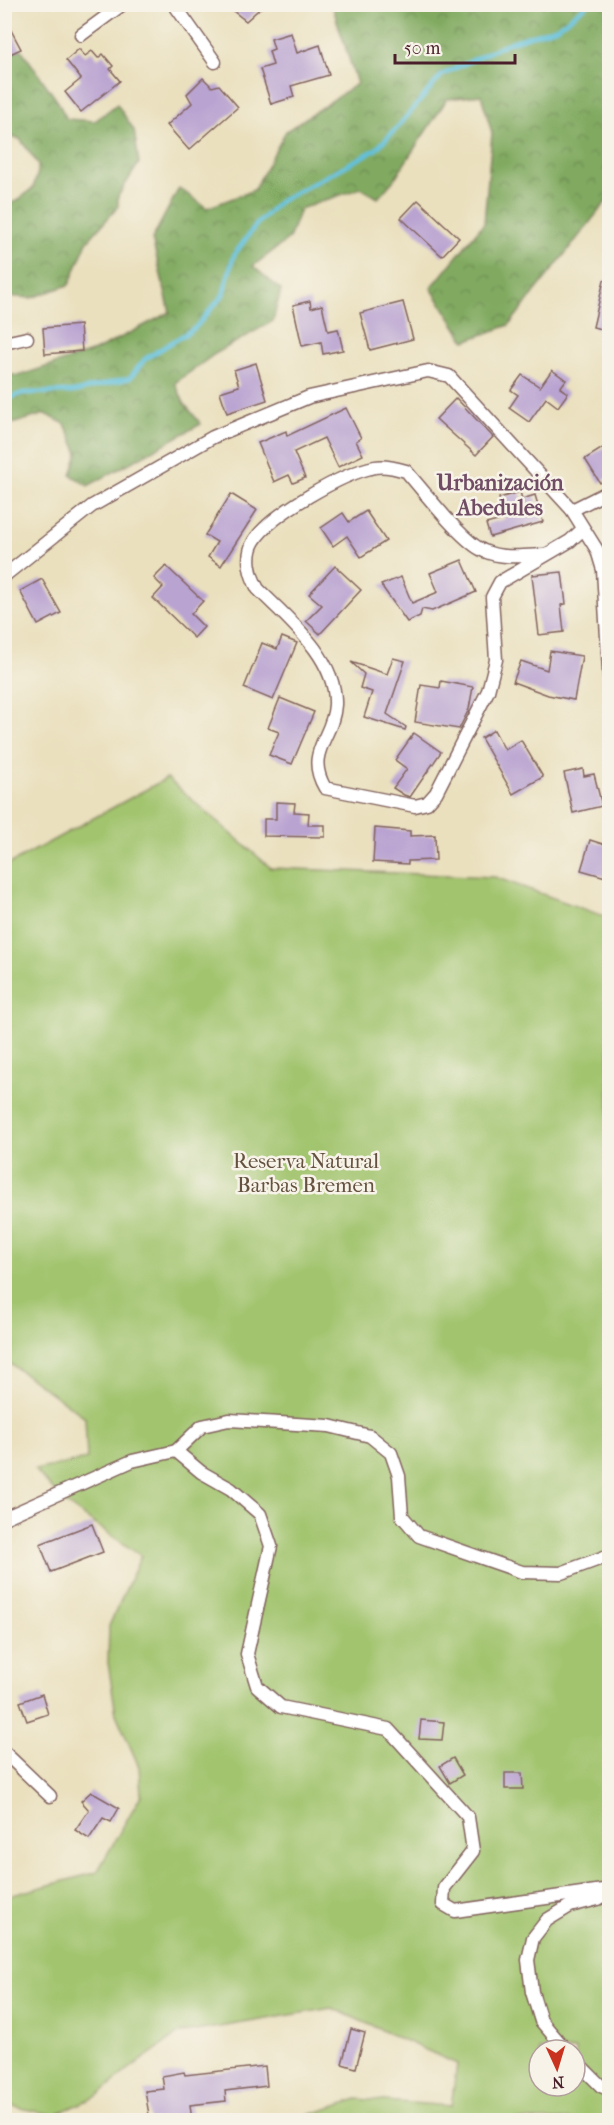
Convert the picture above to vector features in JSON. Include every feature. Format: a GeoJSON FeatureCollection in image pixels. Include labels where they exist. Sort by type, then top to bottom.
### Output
{"type":"FeatureCollection","features":[{"type":"Feature","properties":{"kind":"street"},"geometry":{"type":"LineString","coordinates":[[81,35],[123,4]]}},
{"type":"Feature","properties":{"kind":"street"},"geometry":{"type":"LineString","coordinates":[[174,4],[215,62]]}},
{"type":"Feature","properties":{"kind":"street"},"geometry":{"type":"LineString","coordinates":[[4,342],[27,338]]}},
{"type":"Feature","properties":{"kind":"street"},"geometry":{"type":"LineString","coordinates":[[4,576],[93,506],[213,437],[309,397],[428,372],[449,376],[572,510],[597,550],[603,570],[609,688]]}},
{"type":"Feature","properties":{"kind":"street"},"geometry":{"type":"LineString","coordinates":[[544,555],[503,556],[483,551],[466,540],[406,471],[392,467],[375,467],[331,484],[271,521],[253,542],[249,560],[251,576],[258,589],[320,654],[333,688],[335,706],[317,759],[318,775],[325,788],[415,806],[427,803],[436,793],[488,691],[496,660],[492,597],[500,582],[570,542],[583,529]]}},
{"type":"Feature","properties":{"kind":"street"},"geometry":{"type":"LineString","coordinates":[[572,510],[609,491]]}},
{"type":"Feature","properties":{"kind":"street"},"geometry":{"type":"LineString","coordinates":[[4,1518],[132,1461],[176,1451],[202,1426],[229,1420],[329,1426],[370,1437],[391,1453],[399,1476],[402,1516],[418,1536],[522,1572],[561,1574],[609,1555]]}},
{"type":"Feature","properties":{"kind":"street"},"geometry":{"type":"LineString","coordinates":[[176,1451],[201,1472],[231,1489],[260,1514],[271,1546],[247,1654],[257,1686],[281,1707],[388,1729],[468,1817],[473,1851],[444,1888],[443,1905],[455,1911],[609,1891]]}},
{"type":"Feature","properties":{"kind":"street"},"geometry":{"type":"LineString","coordinates":[[4,1752],[50,1796]]}},
{"type":"Feature","properties":{"kind":"street"},"geometry":{"type":"LineString","coordinates":[[556,2038],[541,2021],[532,1992],[528,1960],[533,1938],[547,1920],[570,1906],[598,1899],[609,1891]]}},
{"type":"Feature","properties":{"kind":"street"},"geometry":{"type":"LineString","coordinates":[[587,2072],[601,2086],[609,2090]]}},
{"type":"Feature","properties":{"kind":"green space"},"geometry":{"type":"Polygon","coordinates":[[[332,5],[609,5],[609,198],[509,325],[465,341],[431,288],[484,223],[492,133],[481,95],[447,99],[393,181],[378,198],[361,188],[300,209],[289,239],[253,266],[281,290],[273,321],[215,354],[175,383],[184,403],[201,424],[88,486],[71,475],[78,453],[65,424],[45,414],[5,426],[5,373],[18,376],[95,351],[170,312],[152,239],[179,188],[207,208],[254,190],[286,131],[357,84],[332,5]]]}},
{"type":"Feature","properties":{"kind":"green space"},"geometry":{"type":"Polygon","coordinates":[[[21,49],[67,119],[95,121],[117,104],[134,130],[139,163],[118,196],[118,207],[87,242],[69,285],[31,298],[5,296],[4,205],[17,201],[33,188],[38,172],[38,164],[20,139],[5,136],[5,57],[21,49]]]}},
{"type":"Feature","properties":{"kind":"green space","name":"Reserva Natural Barbas Bremen"},"geometry":{"type":"Polygon","coordinates":[[[167,778],[271,868],[495,877],[609,918],[609,2120],[294,2120],[357,2099],[451,2106],[457,2064],[332,2008],[178,2034],[129,2069],[97,2096],[54,2115],[5,2105],[5,1897],[97,1872],[141,1795],[139,1767],[116,1714],[108,1663],[109,1626],[141,1556],[66,1504],[35,1470],[87,1459],[85,1417],[5,1360],[4,867],[167,778]]]}},
{"type":"Feature","properties":{"kind":"building"},"geometry":{"type":"Polygon","coordinates":[[[224,4],[265,4],[246,21],[224,4]]]}},
{"type":"Feature","properties":{"kind":"building"},"geometry":{"type":"Polygon","coordinates":[[[4,17],[21,49],[4,57],[4,17]]]}},
{"type":"Feature","properties":{"kind":"building"},"geometry":{"type":"Polygon","coordinates":[[[291,33],[297,53],[320,45],[329,75],[291,86],[294,97],[271,104],[260,69],[273,65],[269,51],[274,49],[271,39],[291,33]]]}},
{"type":"Feature","properties":{"kind":"building"},"geometry":{"type":"Polygon","coordinates":[[[79,49],[85,56],[92,51],[98,58],[103,54],[113,66],[110,69],[120,81],[81,112],[65,92],[81,79],[66,60],[79,49]]]}},
{"type":"Feature","properties":{"kind":"building"},"geometry":{"type":"Polygon","coordinates":[[[203,78],[212,87],[219,85],[238,107],[189,150],[167,125],[192,103],[187,94],[203,78]]]}},
{"type":"Feature","properties":{"kind":"building"},"geometry":{"type":"Polygon","coordinates":[[[418,200],[459,238],[442,256],[401,218],[418,200]]]}},
{"type":"Feature","properties":{"kind":"building"},"geometry":{"type":"Polygon","coordinates":[[[604,280],[609,281],[609,331],[593,327],[604,280]]]}},
{"type":"Feature","properties":{"kind":"building"},"geometry":{"type":"Polygon","coordinates":[[[310,301],[311,308],[322,305],[328,331],[338,329],[343,350],[323,354],[321,342],[302,346],[293,305],[310,301]]]}},
{"type":"Feature","properties":{"kind":"building"},"geometry":{"type":"Polygon","coordinates":[[[403,302],[413,339],[370,350],[360,313],[403,302]]]}},
{"type":"Feature","properties":{"kind":"building"},"geometry":{"type":"Polygon","coordinates":[[[80,325],[82,351],[45,354],[43,328],[80,325]]]}},
{"type":"Feature","properties":{"kind":"building"},"geometry":{"type":"Polygon","coordinates":[[[256,363],[267,400],[227,413],[220,392],[239,386],[234,370],[256,363]]]}},
{"type":"Feature","properties":{"kind":"building"},"geometry":{"type":"Polygon","coordinates":[[[552,370],[566,380],[560,388],[568,393],[558,407],[546,398],[529,422],[509,408],[518,395],[511,390],[522,375],[540,387],[552,370]]]}},
{"type":"Feature","properties":{"kind":"building"},"geometry":{"type":"Polygon","coordinates":[[[456,398],[493,437],[476,455],[436,419],[456,398]]]}},
{"type":"Feature","properties":{"kind":"building"},"geometry":{"type":"Polygon","coordinates":[[[346,408],[361,438],[356,441],[363,455],[338,467],[324,438],[294,452],[305,478],[293,483],[289,475],[274,482],[258,443],[286,431],[287,436],[346,408]]]}},
{"type":"Feature","properties":{"kind":"building"},"geometry":{"type":"Polygon","coordinates":[[[609,444],[609,477],[600,483],[585,459],[609,444]]]}},
{"type":"Feature","properties":{"kind":"building"},"geometry":{"type":"Polygon","coordinates":[[[520,492],[522,499],[535,495],[543,522],[490,537],[486,524],[505,519],[499,498],[520,492]]]}},
{"type":"Feature","properties":{"kind":"building"},"geometry":{"type":"Polygon","coordinates":[[[231,494],[257,510],[221,566],[208,557],[217,542],[205,535],[231,494]]]}},
{"type":"Feature","properties":{"kind":"building"},"geometry":{"type":"Polygon","coordinates":[[[366,511],[386,541],[361,557],[347,536],[333,546],[321,528],[343,513],[349,522],[366,511]]]}},
{"type":"Feature","properties":{"kind":"building"},"geometry":{"type":"Polygon","coordinates":[[[462,560],[476,592],[432,611],[422,609],[420,616],[407,622],[381,585],[401,577],[412,603],[438,592],[430,573],[462,560]]]}},
{"type":"Feature","properties":{"kind":"building"},"geometry":{"type":"Polygon","coordinates":[[[166,566],[203,601],[191,614],[204,627],[194,638],[153,598],[163,587],[154,578],[166,566]]]}},
{"type":"Feature","properties":{"kind":"building"},"geometry":{"type":"Polygon","coordinates":[[[335,566],[361,590],[320,634],[306,621],[322,605],[309,594],[335,566]]]}},
{"type":"Feature","properties":{"kind":"building"},"geometry":{"type":"Polygon","coordinates":[[[562,572],[566,604],[561,605],[564,632],[539,635],[532,575],[562,572]]]}},
{"type":"Feature","properties":{"kind":"building"},"geometry":{"type":"Polygon","coordinates":[[[42,579],[61,613],[38,625],[20,591],[42,579]]]}},
{"type":"Feature","properties":{"kind":"building"},"geometry":{"type":"Polygon","coordinates":[[[282,637],[297,643],[273,700],[244,688],[262,643],[277,649],[282,637]]]}},
{"type":"Feature","properties":{"kind":"building"},"geometry":{"type":"Polygon","coordinates":[[[550,651],[582,656],[574,700],[548,695],[513,682],[521,661],[547,670],[550,651]]]}},
{"type":"Feature","properties":{"kind":"building"},"geometry":{"type":"Polygon","coordinates":[[[393,658],[405,661],[387,714],[406,727],[405,730],[364,717],[372,692],[360,688],[364,674],[351,662],[387,674],[393,658]]]}},
{"type":"Feature","properties":{"kind":"building"},"geometry":{"type":"Polygon","coordinates":[[[441,681],[473,687],[469,709],[459,729],[415,722],[421,685],[440,688],[441,681]]]}},
{"type":"Feature","properties":{"kind":"building"},"geometry":{"type":"Polygon","coordinates":[[[280,698],[314,712],[292,764],[269,755],[279,732],[268,728],[280,698]]]}},
{"type":"Feature","properties":{"kind":"building"},"geometry":{"type":"Polygon","coordinates":[[[494,730],[505,750],[521,740],[543,777],[513,794],[481,738],[494,730]]]}},
{"type":"Feature","properties":{"kind":"building"},"geometry":{"type":"Polygon","coordinates":[[[414,733],[441,752],[410,797],[393,788],[407,769],[395,760],[414,733]]]}},
{"type":"Feature","properties":{"kind":"building"},"geometry":{"type":"Polygon","coordinates":[[[583,769],[584,776],[594,774],[602,806],[573,813],[564,773],[583,769]]]}},
{"type":"Feature","properties":{"kind":"building"},"geometry":{"type":"Polygon","coordinates":[[[276,802],[295,803],[294,812],[309,813],[308,825],[325,825],[325,837],[264,836],[264,819],[276,819],[276,802]]]}},
{"type":"Feature","properties":{"kind":"building"},"geometry":{"type":"Polygon","coordinates":[[[375,828],[410,831],[410,836],[435,835],[436,860],[408,861],[408,864],[373,862],[375,828]]]}},
{"type":"Feature","properties":{"kind":"building"},"geometry":{"type":"Polygon","coordinates":[[[590,840],[609,846],[609,878],[581,870],[590,840]]]}},
{"type":"Feature","properties":{"kind":"building"},"geometry":{"type":"Polygon","coordinates":[[[92,1524],[103,1552],[51,1572],[40,1544],[92,1524]]]}},
{"type":"Feature","properties":{"kind":"building"},"geometry":{"type":"Polygon","coordinates":[[[42,1694],[48,1714],[27,1721],[20,1702],[42,1694]]]}},
{"type":"Feature","properties":{"kind":"building"},"geometry":{"type":"Polygon","coordinates":[[[421,1720],[444,1722],[442,1740],[419,1739],[421,1720]]]}},
{"type":"Feature","properties":{"kind":"building"},"geometry":{"type":"Polygon","coordinates":[[[453,1758],[463,1775],[450,1783],[440,1766],[453,1758]]]}},
{"type":"Feature","properties":{"kind":"building"},"geometry":{"type":"Polygon","coordinates":[[[505,1773],[522,1773],[523,1789],[505,1789],[505,1773]]]}},
{"type":"Feature","properties":{"kind":"building"},"geometry":{"type":"Polygon","coordinates":[[[91,1792],[119,1808],[111,1822],[103,1818],[89,1839],[75,1830],[89,1810],[81,1801],[91,1792]]]}},
{"type":"Feature","properties":{"kind":"building"},"geometry":{"type":"Polygon","coordinates":[[[351,2029],[365,2033],[356,2068],[342,2064],[351,2029]]]}},
{"type":"Feature","properties":{"kind":"building"},"geometry":{"type":"Polygon","coordinates":[[[265,2066],[267,2086],[225,2091],[226,2101],[190,2105],[192,2121],[175,2121],[174,2117],[150,2121],[145,2091],[164,2089],[162,2076],[184,2072],[185,2075],[265,2066]]]}},
{"type":"Feature","properties":{"kind":"waterway"},"geometry":{"type":"LineString","coordinates":[[4,400],[23,393],[74,392],[130,378],[145,359],[195,328],[223,295],[234,255],[256,225],[280,201],[375,150],[442,75],[508,43],[558,27],[588,4]]}},
{"type":"Feature","properties":{"kind":"district","name":"Urbanización Abedules"},"geometry":{"type":"Point","coordinates":[500,494]}}]}
